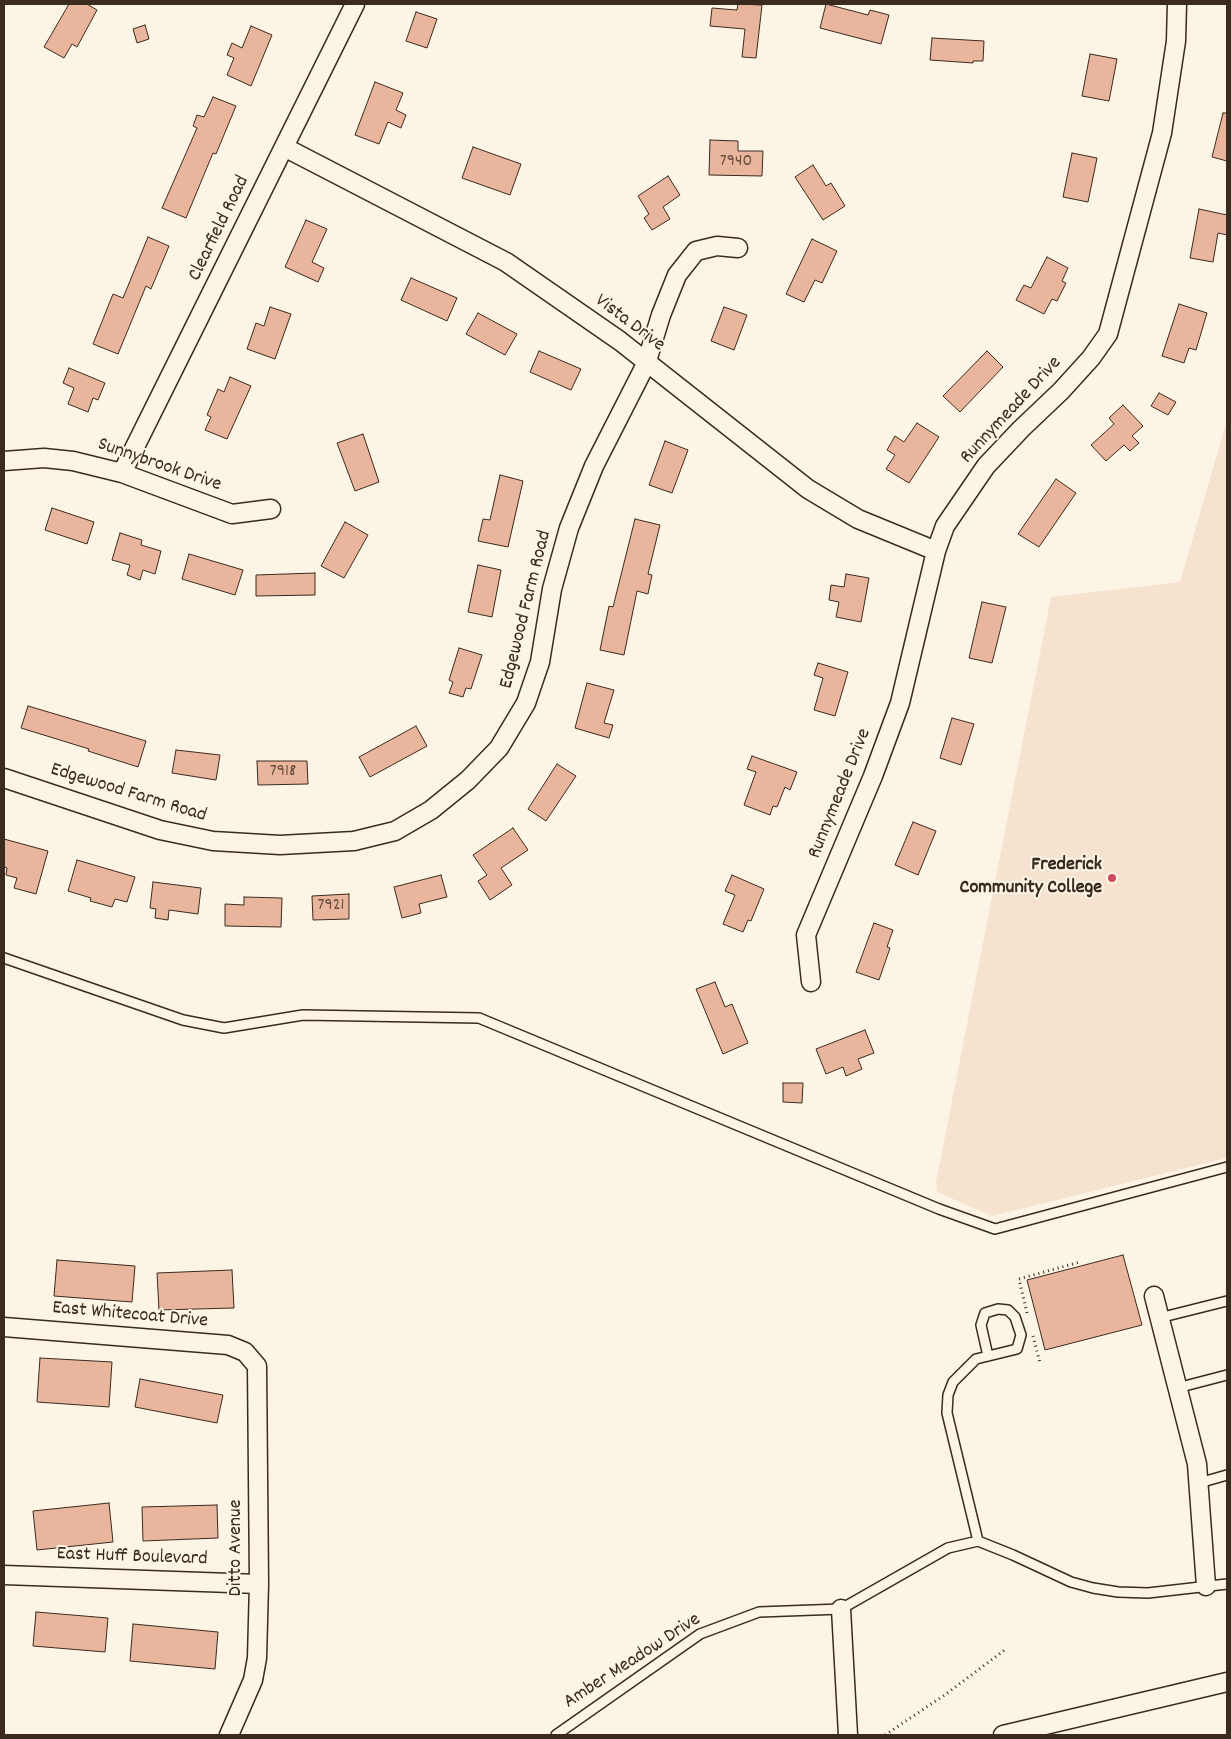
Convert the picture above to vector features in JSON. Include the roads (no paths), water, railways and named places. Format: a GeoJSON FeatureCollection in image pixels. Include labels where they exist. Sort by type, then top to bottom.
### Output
{"type":"FeatureCollection","features":[{"type":"Feature","properties":{"kind":"street","name":"Clearfield Road"},"geometry":{"type":"LineString","coordinates":[[122,473],[355,4]]}},
{"type":"Feature","properties":{"kind":"street","name":"Runnymeade Drive"},"geometry":{"type":"LineString","coordinates":[[811,982],[806,935],[874,776],[900,703],[936,551],[945,526],[986,466],[1021,429],[1062,391],[1091,358],[1108,334],[1162,134],[1176,41],[1177,4]]}},
{"type":"Feature","properties":{"kind":"street","name":"Vista Drive"},"geometry":{"type":"LineString","coordinates":[[284,147],[506,262],[620,341],[646,364],[808,489],[858,519],[936,551]]}},
{"type":"Feature","properties":{"kind":"street","name":"Edgewood Farm Road"},"geometry":{"type":"LineString","coordinates":[[4,778],[160,830],[213,841],[280,844],[354,841],[395,831],[431,810],[468,780],[499,748],[526,703],[540,662],[552,589],[569,528],[594,466],[646,364],[661,316],[677,275],[696,251],[717,246],[738,248]]}},
{"type":"Feature","properties":{"kind":"street","name":"Sunnybrook Drive"},"geometry":{"type":"LineString","coordinates":[[4,461],[44,458],[74,461],[122,473],[232,514],[271,508]]}},
{"type":"Feature","properties":{"kind":"street"},"geometry":{"type":"LineString","coordinates":[[1154,1296],[1197,1464],[1206,1586]]}},
{"type":"Feature","properties":{"kind":"street","name":"East Whitecoat Drive"},"geometry":{"type":"LineString","coordinates":[[4,1327],[228,1345],[251,1357]]}},
{"type":"Feature","properties":{"kind":"street","name":"Ditto Avenue"},"geometry":{"type":"LineString","coordinates":[[229,1735],[253,1680],[257,1658],[259,1584],[257,1366],[251,1357]]}},
{"type":"Feature","properties":{"kind":"street","name":"East Huff Boulevard"},"geometry":{"type":"LineString","coordinates":[[4,1575],[259,1584]]}},
{"type":"Feature","properties":{"kind":"street"},"geometry":{"type":"LineString","coordinates":[[841,1609],[848,1735]]}},
{"type":"Feature","properties":{"kind":"street"},"geometry":{"type":"LineString","coordinates":[[1003,1735],[1227,1682]]}},
{"type":"Feature","properties":{"kind":"lane"},"geometry":{"type":"LineString","coordinates":[[4,958],[183,1020],[224,1028],[303,1016],[479,1018],[930,1206],[990,1228],[1006,1226],[1227,1167]]}},
{"type":"Feature","properties":{"kind":"lane"},"geometry":{"type":"LineString","coordinates":[[1159,1318],[1227,1301]]}},
{"type":"Feature","properties":{"kind":"lane"},"geometry":{"type":"LineString","coordinates":[[988,1356],[981,1325],[985,1312],[998,1309],[1008,1310],[1014,1317],[1021,1335],[1017,1349],[976,1359],[953,1382],[948,1396],[947,1413],[978,1541],[1013,1554],[1071,1582],[1093,1588],[1118,1592],[1148,1593],[1227,1584]]}},
{"type":"Feature","properties":{"kind":"lane"},"geometry":{"type":"LineString","coordinates":[[1178,1388],[1227,1375]]}},
{"type":"Feature","properties":{"kind":"lane"},"geometry":{"type":"LineString","coordinates":[[1199,1483],[1227,1475]]}},
{"type":"Feature","properties":{"kind":"lane","name":"Amber Meadow Drive"},"geometry":{"type":"LineString","coordinates":[[556,1735],[700,1634],[759,1612],[841,1609],[948,1548],[978,1541]]}},
{"type":"Feature","properties":{"kind":"place","name":"Frederick Community College"},"geometry":{"type":"Point","coordinates":[1112,878]}}]}
